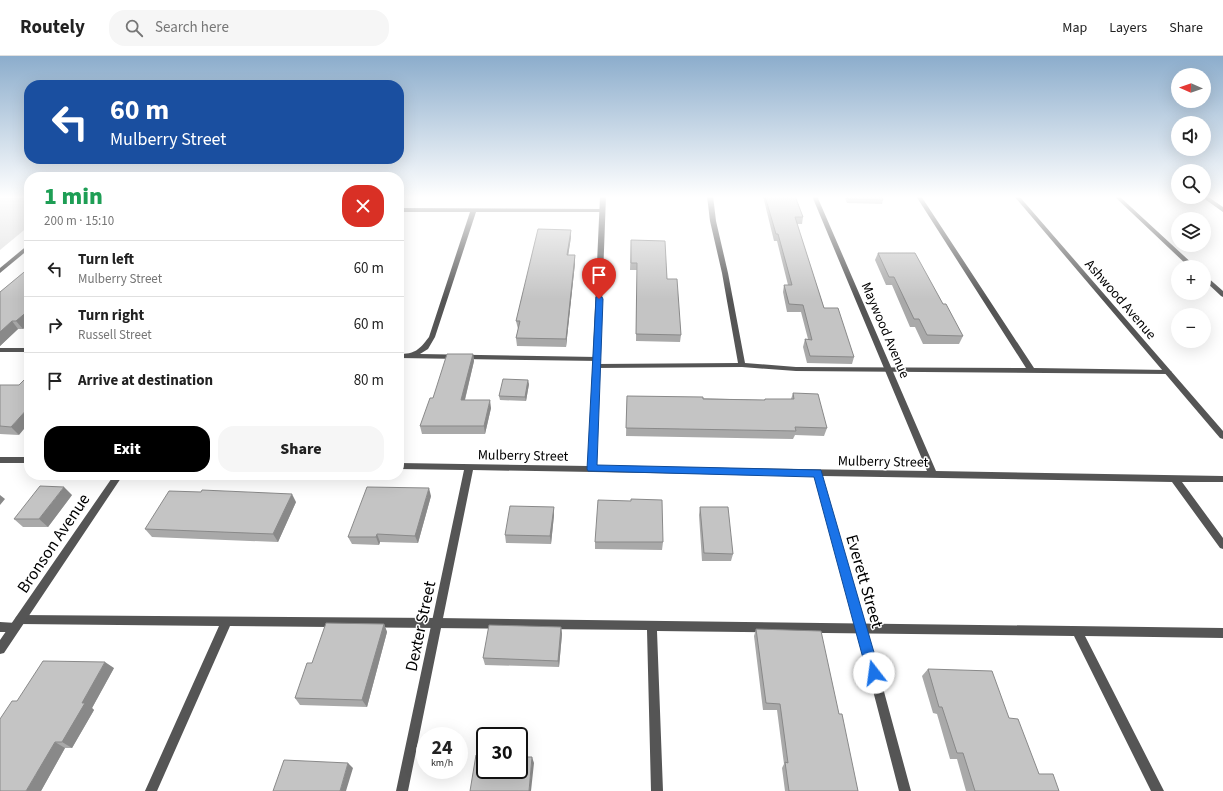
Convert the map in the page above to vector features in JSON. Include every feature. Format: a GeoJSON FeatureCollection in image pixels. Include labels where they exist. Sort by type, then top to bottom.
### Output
{"type":"FeatureCollection","features":[{"type":"Feature","properties":{"kind":"street"},"geometry":{"type":"LineString","coordinates":[[413,356],[425,347],[432,337],[467,230]]}},
{"type":"Feature","properties":{"kind":"street"},"geometry":{"type":"LineString","coordinates":[[592,469],[601,230]]}},
{"type":"Feature","properties":{"kind":"street"},"geometry":{"type":"LineString","coordinates":[[715,230],[725,273],[742,366]]}},
{"type":"Feature","properties":{"kind":"street","name":"Maywood Avenue"},"geometry":{"type":"LineString","coordinates":[[829,230],[933,474]]}},
{"type":"Feature","properties":{"kind":"street"},"geometry":{"type":"LineString","coordinates":[[941,230],[1031,370]]}},
{"type":"Feature","properties":{"kind":"street","name":"Ashwood Avenue"},"geometry":{"type":"LineString","coordinates":[[1046,230],[1223,436]]}},
{"type":"Feature","properties":{"kind":"street"},"geometry":{"type":"LineString","coordinates":[[1153,230],[1185,260]]}},
{"type":"Feature","properties":{"kind":"street"},"geometry":{"type":"LineString","coordinates":[[0,271],[24,250]]}},
{"type":"Feature","properties":{"kind":"street"},"geometry":{"type":"LineString","coordinates":[[1211,284],[1223,295]]}},
{"type":"Feature","properties":{"kind":"street"},"geometry":{"type":"LineString","coordinates":[[0,350],[24,350]]}},
{"type":"Feature","properties":{"kind":"street"},"geometry":{"type":"LineString","coordinates":[[404,356],[742,366],[796,369],[1168,372]]}},
{"type":"Feature","properties":{"kind":"street"},"geometry":{"type":"LineString","coordinates":[[0,460],[24,460]]}},
{"type":"Feature","properties":{"kind":"street","name":"Mulberry Street"},"geometry":{"type":"LineString","coordinates":[[404,466],[1223,479]]}},
{"type":"Feature","properties":{"kind":"street","name":"Dexter Street"},"geometry":{"type":"LineString","coordinates":[[402,791],[469,467]]}},
{"type":"Feature","properties":{"kind":"street","name":"Everett Street"},"geometry":{"type":"LineString","coordinates":[[817,473],[862,629],[905,791]]}},
{"type":"Feature","properties":{"kind":"street"},"geometry":{"type":"LineString","coordinates":[[1174,478],[1223,545]]}},
{"type":"Feature","properties":{"kind":"street","name":"Bronson Avenue"},"geometry":{"type":"LineString","coordinates":[[0,649],[116,480]]}},
{"type":"Feature","properties":{"kind":"street"},"geometry":{"type":"LineString","coordinates":[[151,791],[227,621]]}},
{"type":"Feature","properties":{"kind":"street"},"geometry":{"type":"LineString","coordinates":[[0,627],[18,623],[227,621],[1223,633]]}},
{"type":"Feature","properties":{"kind":"street"},"geometry":{"type":"LineString","coordinates":[[652,626],[657,791]]}},
{"type":"Feature","properties":{"kind":"street"},"geometry":{"type":"LineString","coordinates":[[1077,631],[1158,791]]}},
{"type":"Feature","properties":{"kind":"shaded area"},"geometry":{"type":"Polygon","coordinates":[[[0,230],[24,230],[0,250],[0,230]]]}},
{"type":"Feature","properties":{"kind":"building"},"geometry":{"type":"Polygon","coordinates":[[[538,230],[571,230],[567,255],[575,255],[566,339],[516,338],[520,321],[516,321],[538,230]]]}},
{"type":"Feature","properties":{"kind":"building"},"geometry":{"type":"Polygon","coordinates":[[[775,230],[799,230],[824,308],[838,308],[854,357],[810,356],[805,339],[812,340],[803,305],[789,304],[784,285],[792,285],[778,234],[776,234],[775,230]]]}},
{"type":"Feature","properties":{"kind":"building"},"geometry":{"type":"Polygon","coordinates":[[[631,240],[665,241],[667,279],[677,279],[681,335],[636,334],[637,263],[631,263],[631,240]]]}},
{"type":"Feature","properties":{"kind":"building"},"geometry":{"type":"Polygon","coordinates":[[[878,253],[915,253],[943,304],[946,304],[963,336],[927,335],[919,319],[914,319],[894,277],[889,277],[878,253]]]}},
{"type":"Feature","properties":{"kind":"building"},"geometry":{"type":"Polygon","coordinates":[[[24,272],[24,314],[16,321],[12,321],[0,332],[0,292],[24,272]]]}},
{"type":"Feature","properties":{"kind":"building"},"geometry":{"type":"Polygon","coordinates":[[[447,354],[473,354],[461,400],[490,400],[484,426],[420,426],[430,398],[433,398],[447,354]]]}},
{"type":"Feature","properties":{"kind":"building"},"geometry":{"type":"Polygon","coordinates":[[[503,379],[528,380],[525,397],[499,396],[503,379]]]}},
{"type":"Feature","properties":{"kind":"building"},"geometry":{"type":"Polygon","coordinates":[[[24,380],[24,413],[11,427],[0,426],[0,385],[19,385],[24,380]]]}},
{"type":"Feature","properties":{"kind":"building"},"geometry":{"type":"Polygon","coordinates":[[[793,393],[818,394],[827,428],[795,427],[796,431],[626,428],[627,396],[703,397],[703,399],[765,400],[794,399],[793,393]]]}},
{"type":"Feature","properties":{"kind":"building"},"geometry":{"type":"Polygon","coordinates":[[[40,486],[64,487],[39,519],[14,519],[40,486]]]}},
{"type":"Feature","properties":{"kind":"building"},"geometry":{"type":"Polygon","coordinates":[[[367,487],[429,488],[415,536],[377,534],[376,537],[348,537],[367,487]]]}},
{"type":"Feature","properties":{"kind":"building"},"geometry":{"type":"Polygon","coordinates":[[[202,490],[292,494],[273,534],[145,529],[169,491],[201,492],[202,490]]]}},
{"type":"Feature","properties":{"kind":"building"},"geometry":{"type":"Polygon","coordinates":[[[631,499],[662,500],[663,542],[595,542],[598,500],[631,501],[631,499]]]}},
{"type":"Feature","properties":{"kind":"building"},"geometry":{"type":"Polygon","coordinates":[[[510,506],[554,507],[550,536],[505,535],[510,506]]]}},
{"type":"Feature","properties":{"kind":"building"},"geometry":{"type":"Polygon","coordinates":[[[700,507],[728,507],[733,554],[704,553],[700,507]]]}},
{"type":"Feature","properties":{"kind":"building"},"geometry":{"type":"Polygon","coordinates":[[[326,623],[384,624],[362,700],[295,698],[307,663],[312,663],[326,623]]]}},
{"type":"Feature","properties":{"kind":"building"},"geometry":{"type":"Polygon","coordinates":[[[489,625],[561,627],[558,661],[483,658],[489,625]]]}},
{"type":"Feature","properties":{"kind":"building"},"geometry":{"type":"Polygon","coordinates":[[[756,629],[821,631],[839,714],[842,714],[858,791],[789,791],[785,762],[788,763],[780,704],[766,703],[756,629]]]}},
{"type":"Feature","properties":{"kind":"building"},"geometry":{"type":"Polygon","coordinates":[[[43,661],[105,662],[82,703],[85,703],[62,742],[55,742],[26,791],[0,791],[0,719],[12,701],[17,701],[43,661]]]}},
{"type":"Feature","properties":{"kind":"building"},"geometry":{"type":"Polygon","coordinates":[[[928,669],[992,671],[1009,718],[1018,719],[1039,774],[1053,774],[1059,791],[975,791],[963,753],[957,753],[942,707],[939,707],[928,669]]]}},
{"type":"Feature","properties":{"kind":"building"},"geometry":{"type":"Polygon","coordinates":[[[476,755],[476,779],[528,779],[528,757],[532,757],[529,791],[470,791],[476,755]]]}},
{"type":"Feature","properties":{"kind":"building"},"geometry":{"type":"Polygon","coordinates":[[[284,760],[348,763],[340,791],[273,791],[284,760]]]}},
{"type":"Feature","properties":{"kind":"route"},"geometry":{"type":"LineString","coordinates":[[599,299],[592,469],[817,473],[874,673]]}}]}
